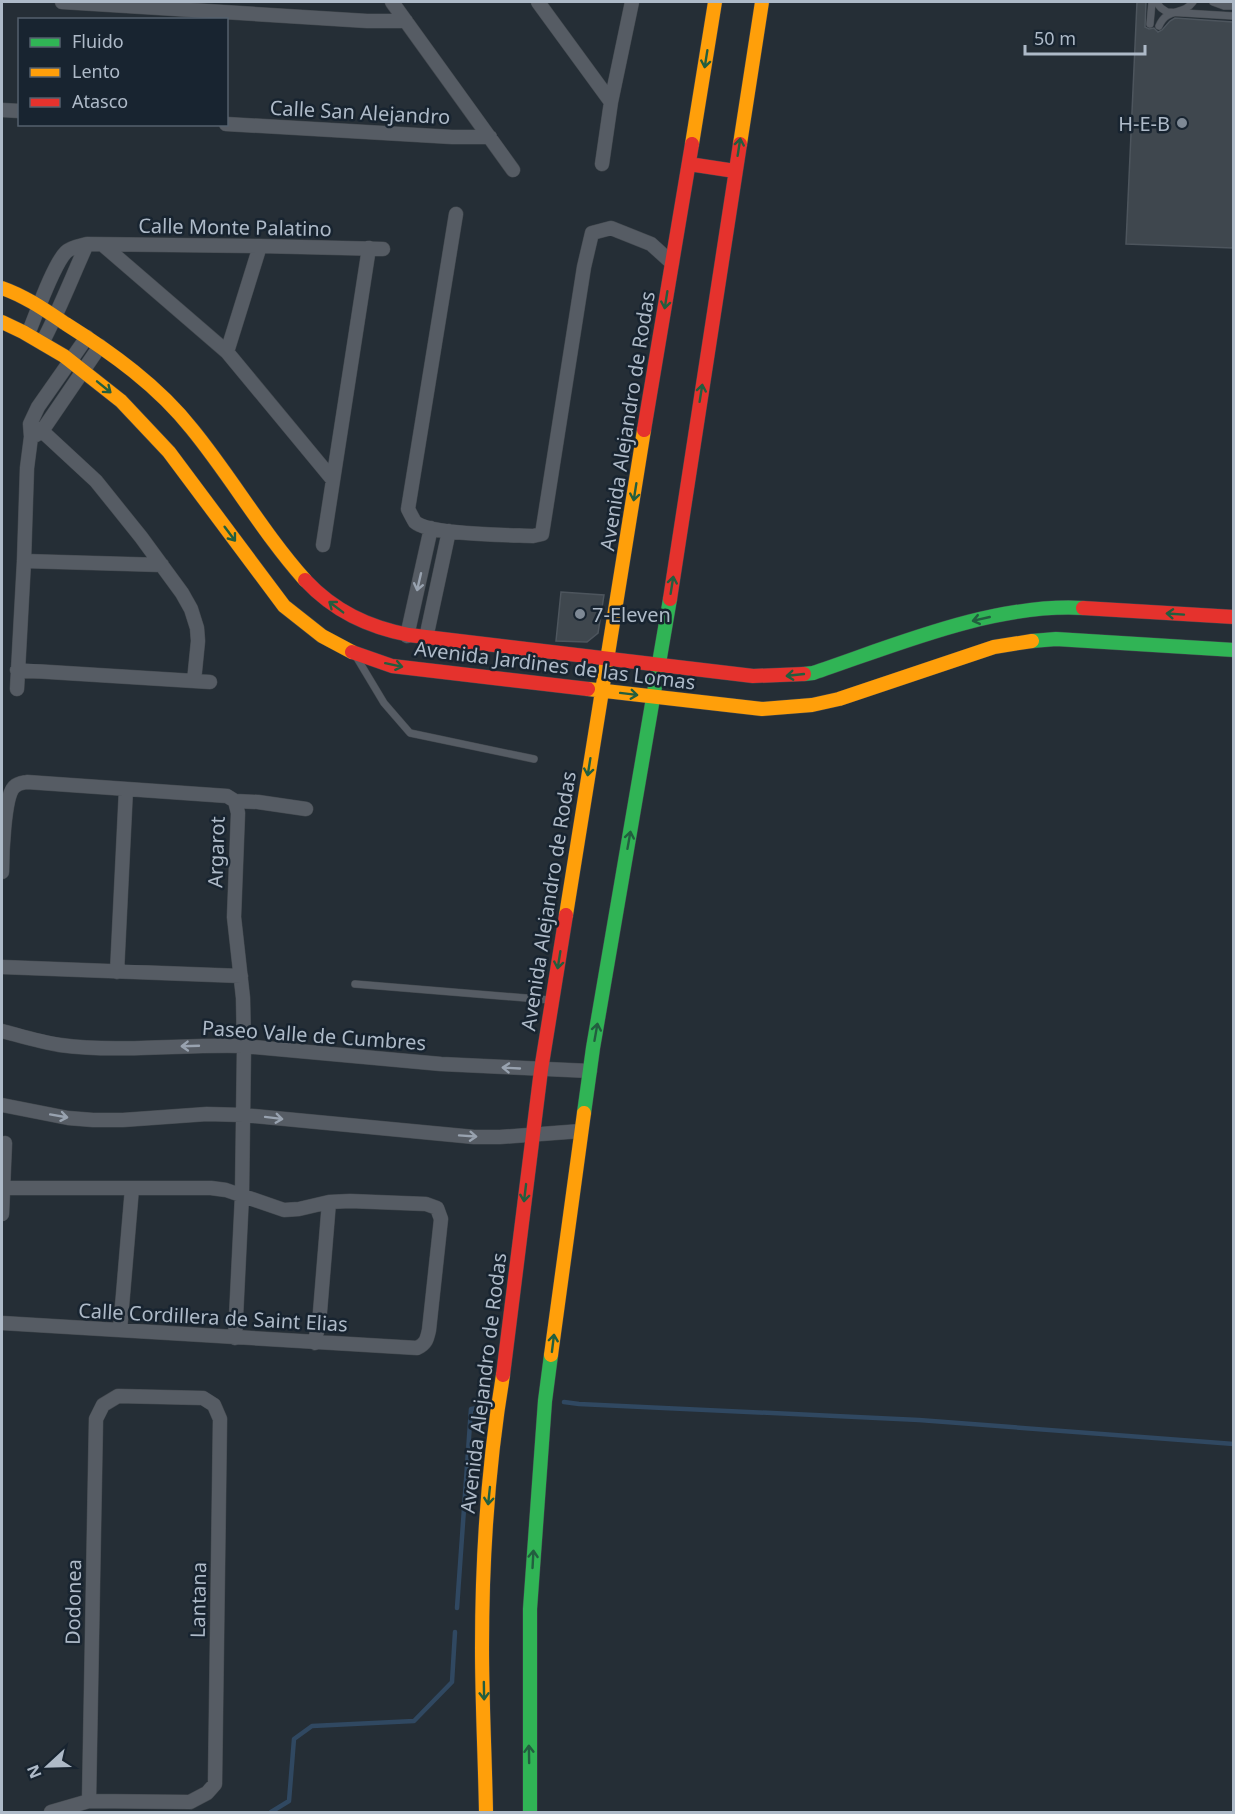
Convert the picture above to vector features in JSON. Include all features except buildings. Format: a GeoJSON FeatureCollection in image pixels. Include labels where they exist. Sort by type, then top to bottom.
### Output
{"type":"FeatureCollection","features":[{"type":"Feature","properties":{"kind":"street"},"geometry":{"type":"LineString","coordinates":[[62,2],[252,7],[367,21],[406,21]]}},
{"type":"Feature","properties":{"kind":"street"},"geometry":{"type":"LineString","coordinates":[[392,2],[513,170]]}},
{"type":"Feature","properties":{"kind":"street"},"geometry":{"type":"LineString","coordinates":[[538,2],[611,102]]}},
{"type":"Feature","properties":{"kind":"street"},"geometry":{"type":"LineString","coordinates":[[602,164],[611,102],[632,2]]}},
{"type":"Feature","properties":{"kind":"street","name":"Avenida Alejandro de Rodas"},"geometry":{"type":"LineString","coordinates":[[486,1812],[482,1620],[485,1536],[499,1396],[506,1355],[532,1135],[601,691],[715,2]]}},
{"type":"Feature","properties":{"kind":"street"},"geometry":{"type":"LineString","coordinates":[[530,1812],[530,1631],[534,1542],[545,1401],[590,1071],[653,697],[762,2]]}},
{"type":"Feature","properties":{"kind":"street"},"geometry":{"type":"LineString","coordinates":[[2,110],[18,111]]}},
{"type":"Feature","properties":{"kind":"street","name":"Calle San Alejandro"},"geometry":{"type":"LineString","coordinates":[[228,124],[452,137],[490,137]]}},
{"type":"Feature","properties":{"kind":"street"},"geometry":{"type":"LineString","coordinates":[[689,164],[735,171]]}},
{"type":"Feature","properties":{"kind":"street"},"geometry":{"type":"LineString","coordinates":[[456,214],[408,509],[416,522],[431,528],[533,536],[542,534],[584,267],[592,233],[611,228],[651,244],[672,263]]}},
{"type":"Feature","properties":{"kind":"street"},"geometry":{"type":"LineString","coordinates":[[28,334],[64,254],[70,249],[87,244]]}},
{"type":"Feature","properties":{"kind":"street"},"geometry":{"type":"LineString","coordinates":[[42,343],[56,317],[87,244]]}},
{"type":"Feature","properties":{"kind":"street","name":"Calle Monte Palatino"},"geometry":{"type":"LineString","coordinates":[[87,244],[376,249],[333,480]]}},
{"type":"Feature","properties":{"kind":"street"},"geometry":{"type":"LineString","coordinates":[[103,245],[227,352],[333,480],[323,545]]}},
{"type":"Feature","properties":{"kind":"street"},"geometry":{"type":"LineString","coordinates":[[227,352],[260,246]]}},
{"type":"Feature","properties":{"kind":"street","name":"Avenida Jardines de las Lomas"},"geometry":{"type":"LineString","coordinates":[[2,288],[39,307],[87,337],[130,368],[164,398],[200,438],[282,553],[296,594],[317,633],[342,648],[392,666],[762,709],[812,705],[874,688],[994,648],[1025,641],[1056,639],[1233,650]]}},
{"type":"Feature","properties":{"kind":"street","name":"Avenida Jardines de las Lomas"},"geometry":{"type":"LineString","coordinates":[[2,322],[28,334],[83,370],[123,402],[155,435],[187,476],[296,594],[339,610],[380,630],[407,636],[753,676],[795,676],[832,668],[961,624],[1016,612],[1084,609],[1233,618]]}},
{"type":"Feature","properties":{"kind":"street"},"geometry":{"type":"LineString","coordinates":[[16,689],[27,468],[38,408],[87,337]]}},
{"type":"Feature","properties":{"kind":"street"},"geometry":{"type":"LineString","coordinates":[[35,431],[100,346]]}},
{"type":"Feature","properties":{"kind":"street"},"geometry":{"type":"LineString","coordinates":[[35,431],[96,481],[182,593],[195,618],[198,641],[194,681]]}},
{"type":"Feature","properties":{"kind":"street"},"geometry":{"type":"LineString","coordinates":[[407,636],[431,528]]}},
{"type":"Feature","properties":{"kind":"street"},"geometry":{"type":"LineString","coordinates":[[426,638],[449,531]]}},
{"type":"Feature","properties":{"kind":"street"},"geometry":{"type":"LineString","coordinates":[[24,561],[162,566]]}},
{"type":"Feature","properties":{"kind":"street"},"geometry":{"type":"LineString","coordinates":[[18,670],[210,682]]}},
{"type":"Feature","properties":{"kind":"street","name":"Argarot"},"geometry":{"type":"LineString","coordinates":[[2,872],[10,793],[15,786],[23,782],[227,796],[235,801],[238,813],[234,932],[241,976],[244,1047],[242,1195],[235,1338]]}},
{"type":"Feature","properties":{"kind":"street"},"geometry":{"type":"LineString","coordinates":[[117,972],[126,789]]}},
{"type":"Feature","properties":{"kind":"street"},"geometry":{"type":"LineString","coordinates":[[235,801],[306,809]]}},
{"type":"Feature","properties":{"kind":"street"},"geometry":{"type":"LineString","coordinates":[[2,967],[241,976]]}},
{"type":"Feature","properties":{"kind":"street","name":"Paseo Valle de Cumbres"},"geometry":{"type":"LineString","coordinates":[[2,1030],[59,1044],[95,1048],[213,1045],[441,1064],[590,1071]]}},
{"type":"Feature","properties":{"kind":"street"},"geometry":{"type":"LineString","coordinates":[[2,1105],[68,1118],[93,1120],[243,1114],[463,1136],[500,1137],[581,1131]]}},
{"type":"Feature","properties":{"kind":"street"},"geometry":{"type":"LineString","coordinates":[[2,1214],[5,1143]]}},
{"type":"Feature","properties":{"kind":"street"},"geometry":{"type":"LineString","coordinates":[[3,1188],[211,1188],[242,1195],[284,1210],[329,1202],[315,1343]]}},
{"type":"Feature","properties":{"kind":"street"},"geometry":{"type":"LineString","coordinates":[[120,1330],[132,1188]]}},
{"type":"Feature","properties":{"kind":"street","name":"Calle Cordillera de Saint Elias"},"geometry":{"type":"LineString","coordinates":[[2,1323],[315,1343],[411,1348],[423,1345],[427,1340],[429,1330],[441,1219],[436,1208],[426,1204],[329,1202]]}},
{"type":"Feature","properties":{"kind":"street","name":"Dodonea"},"geometry":{"type":"LineString","coordinates":[[89,1802],[96,1419],[103,1405],[118,1396],[203,1398],[214,1405]]}},
{"type":"Feature","properties":{"kind":"street","name":"Lantana"},"geometry":{"type":"LineString","coordinates":[[89,1802],[190,1802],[207,1793],[215,1784],[220,1419],[214,1405]]}},
{"type":"Feature","properties":{"kind":"street"},"geometry":{"type":"LineString","coordinates":[[51,1812],[89,1802]]}},
{"type":"Feature","properties":{"kind":"lane"},"geometry":{"type":"LineString","coordinates":[[1154,2],[1161,8],[1172,12],[1233,16]]}},
{"type":"Feature","properties":{"kind":"lane"},"geometry":{"type":"LineString","coordinates":[[1150,24],[1154,2]]}},
{"type":"Feature","properties":{"kind":"lane"},"geometry":{"type":"LineString","coordinates":[[1159,26],[1162,18],[1172,12],[1185,9],[1193,2]]}},
{"type":"Feature","properties":{"kind":"lane"},"geometry":{"type":"LineString","coordinates":[[1213,2],[1233,6]]}},
{"type":"Feature","properties":{"kind":"lane"},"geometry":{"type":"LineString","coordinates":[[354,653],[384,703],[410,733],[534,759]]}},
{"type":"Feature","properties":{"kind":"lane"},"geometry":{"type":"LineString","coordinates":[[356,984],[552,1000]]}},
{"type":"Feature","properties":{"kind":"waterway"},"geometry":{"type":"LineString","coordinates":[[564,1402],[919,1420],[1234,1444]]}},
{"type":"Feature","properties":{"kind":"waterway"},"geometry":{"type":"LineString","coordinates":[[457,1608],[471,1409],[489,1406]]}},
{"type":"Feature","properties":{"kind":"waterway"},"geometry":{"type":"LineString","coordinates":[[271,1812],[289,1801],[294,1739],[312,1726],[414,1721],[452,1682],[455,1632]]}},
{"type":"Feature","properties":{"kind":"traffic: fast"},"geometry":{"type":"LineString","coordinates":[[584,1113],[593,1048],[670,599]]}},
{"type":"Feature","properties":{"kind":"traffic: fast"},"geometry":{"type":"LineString","coordinates":[[804,674],[980,619],[1049,608],[1083,608]]}},
{"type":"Feature","properties":{"kind":"traffic: fast"},"geometry":{"type":"LineString","coordinates":[[1032,641],[1056,639],[1234,650]]}},
{"type":"Feature","properties":{"kind":"traffic: fast"},"geometry":{"type":"LineString","coordinates":[[530,1812],[530,1609],[545,1401],[551,1355]]}},
{"type":"Feature","properties":{"kind":"traffic: slow"},"geometry":{"type":"LineString","coordinates":[[692,144],[715,2]]}},
{"type":"Feature","properties":{"kind":"traffic: slow"},"geometry":{"type":"LineString","coordinates":[[740,144],[762,2]]}},
{"type":"Feature","properties":{"kind":"traffic: slow"},"geometry":{"type":"LineString","coordinates":[[2,288],[35,304],[134,371],[179,413],[305,580]]}},
{"type":"Feature","properties":{"kind":"traffic: slow"},"geometry":{"type":"LineString","coordinates":[[2,322],[64,356],[121,401],[169,452],[284,606],[322,636],[352,652]]}},
{"type":"Feature","properties":{"kind":"traffic: slow"},"geometry":{"type":"LineString","coordinates":[[566,915],[644,430]]}},
{"type":"Feature","properties":{"kind":"traffic: slow"},"geometry":{"type":"LineString","coordinates":[[588,689],[762,709],[812,705],[839,699],[994,647],[1032,641]]}},
{"type":"Feature","properties":{"kind":"traffic: slow"},"geometry":{"type":"LineString","coordinates":[[551,1355],[584,1113]]}},
{"type":"Feature","properties":{"kind":"traffic: slow"},"geometry":{"type":"LineString","coordinates":[[486,1812],[482,1669],[483,1580],[490,1477],[503,1375]]}},
{"type":"Feature","properties":{"kind":"traffic: jam"},"geometry":{"type":"LineString","coordinates":[[644,430],[692,144]]}},
{"type":"Feature","properties":{"kind":"traffic: jam"},"geometry":{"type":"LineString","coordinates":[[670,599],[740,144]]}},
{"type":"Feature","properties":{"kind":"traffic: jam"},"geometry":{"type":"LineString","coordinates":[[689,164],[735,171]]}},
{"type":"Feature","properties":{"kind":"traffic: jam"},"geometry":{"type":"LineString","coordinates":[[305,580],[328,601],[353,616],[394,632],[409,635],[753,676],[804,674]]}},
{"type":"Feature","properties":{"kind":"traffic: jam"},"geometry":{"type":"LineString","coordinates":[[1083,608],[1234,617]]}},
{"type":"Feature","properties":{"kind":"traffic: jam"},"geometry":{"type":"LineString","coordinates":[[352,652],[392,666],[588,689]]}},
{"type":"Feature","properties":{"kind":"traffic: jam"},"geometry":{"type":"LineString","coordinates":[[503,1375],[541,1070],[566,915]]}},
{"type":"Feature","properties":{"kind":"place","name":"H-E-B"},"geometry":{"type":"Point","coordinates":[1182,123]}},
{"type":"Feature","properties":{"kind":"place","name":"7-Eleven"},"geometry":{"type":"Point","coordinates":[580,614]}}]}
